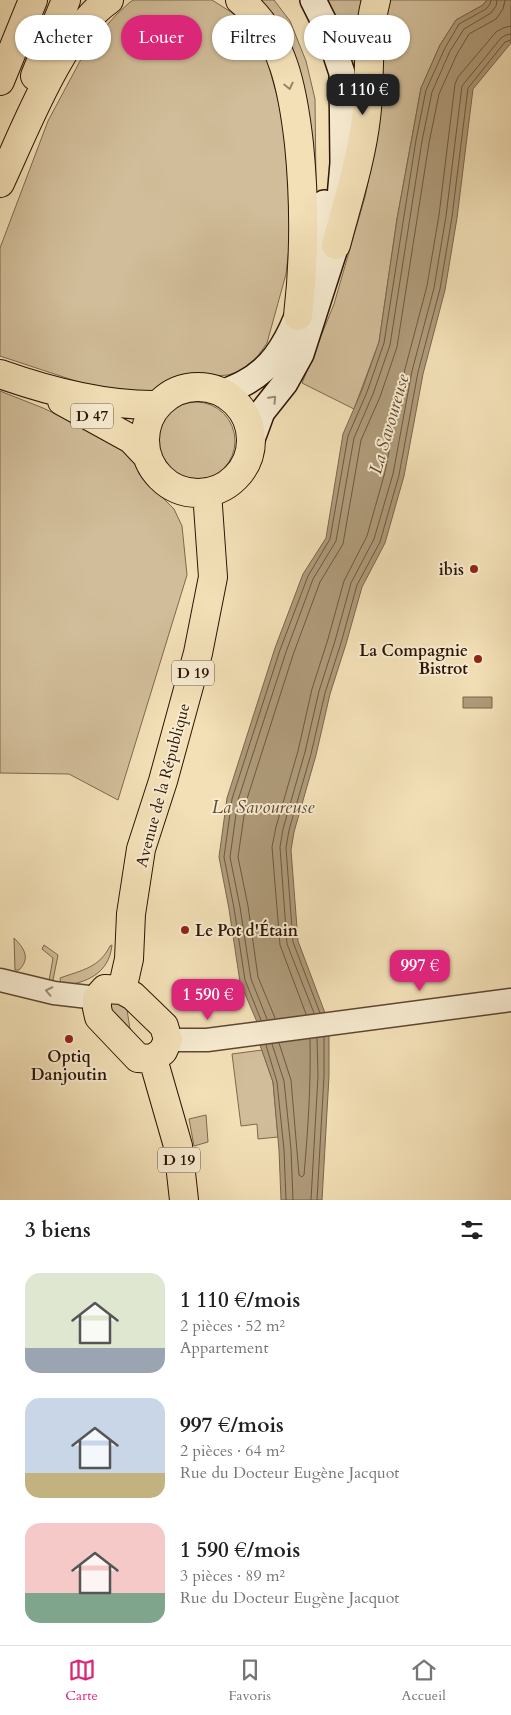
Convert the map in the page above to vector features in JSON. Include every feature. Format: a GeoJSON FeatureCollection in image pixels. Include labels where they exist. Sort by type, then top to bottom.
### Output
{"type":"FeatureCollection","features":[{"type":"Feature","properties":{"kind":"main road"},"geometry":{"type":"LineString","coordinates":[[0,81],[32,0]]}},
{"type":"Feature","properties":{"kind":"main road"},"geometry":{"type":"LineString","coordinates":[[0,176],[46,48],[66,0]]}},
{"type":"Feature","properties":{"kind":"main road"},"geometry":{"type":"LineString","coordinates":[[0,183],[59,60],[88,18],[109,0]]}},
{"type":"Feature","properties":{"kind":"main road"},"geometry":{"type":"LineString","coordinates":[[240,0],[257,16],[276,44],[288,79],[294,106],[302,178],[304,221],[302,281],[298,316]]}},
{"type":"Feature","properties":{"kind":"main road"},"geometry":{"type":"LineString","coordinates":[[222,393],[247,382],[263,370],[288,338],[298,316],[319,237],[326,193],[331,125],[327,82],[321,52],[296,0]]}},
{"type":"Feature","properties":{"kind":"main road"},"geometry":{"type":"LineString","coordinates":[[313,0],[327,28],[342,73],[343,163],[336,245]]}},
{"type":"Feature","properties":{"kind":"main road"},"geometry":{"type":"LineString","coordinates":[[251,442],[262,412],[286,383],[301,354],[336,245],[363,140],[372,20],[376,0]]}},
{"type":"Feature","properties":{"kind":"main road","name":"D 47"},"geometry":{"type":"LineString","coordinates":[[0,374],[30,385],[93,417],[131,439],[148,457]]}},
{"type":"Feature","properties":{"kind":"main road","name":"D 47"},"geometry":{"type":"LineString","coordinates":[[30,385],[119,404],[158,405]]}},
{"type":"Feature","properties":{"kind":"main road"},"geometry":{"type":"LineString","coordinates":[[200,387],[222,393],[232,400],[244,413],[250,430],[251,442],[250,452],[241,471],[226,485],[207,492],[188,492],[171,486],[157,474],[148,457],[145,439],[148,421],[158,405],[177,391],[200,387]]}},
{"type":"Feature","properties":{"kind":"main road","name":"Avenue de la République"},"geometry":{"type":"LineString","coordinates":[[110,994],[129,959],[131,914],[141,849],[163,780],[198,653],[213,577],[207,492]]}},
{"type":"Feature","properties":{"kind":"main road"},"geometry":{"type":"LineString","coordinates":[[110,994],[133,996],[164,1026],[160,1050],[138,1058],[99,1017],[110,994]]}},
{"type":"Feature","properties":{"kind":"main road","name":"D 19"},"geometry":{"type":"LineString","coordinates":[[160,1050],[178,1146],[184,1200]]}},
{"type":"Feature","properties":{"kind":"street"},"geometry":{"type":"LineString","coordinates":[[0,980],[54,993],[110,994]]}},
{"type":"Feature","properties":{"kind":"street"},"geometry":{"type":"LineString","coordinates":[[160,1050],[207,1040],[511,1000]]}},
{"type":"Feature","properties":{"kind":"shaded area"},"geometry":{"type":"Polygon","coordinates":[[[134,0],[212,0],[234,15],[212,15],[212,60],[267,60],[282,114],[293,212],[286,274],[267,343],[257,357],[240,371],[228,375],[185,378],[135,395],[118,395],[0,356],[0,248],[48,121],[81,60],[111,60],[111,21],[134,0]]]}},
{"type":"Feature","properties":{"kind":"shaded area"},"geometry":{"type":"Polygon","coordinates":[[[254,0],[274,0],[285,15],[259,15],[254,0]]]}},
{"type":"Feature","properties":{"kind":"shaded area"},"geometry":{"type":"Polygon","coordinates":[[[324,0],[364,0],[363,15],[328,15],[324,0]]]}},
{"type":"Feature","properties":{"kind":"shaded area"},"geometry":{"type":"Polygon","coordinates":[[[389,0],[487,0],[483,5],[456,20],[440,45],[421,88],[397,219],[379,342],[354,409],[302,383],[334,304],[365,197],[373,159],[382,60],[410,60],[410,15],[387,15],[389,0]]]}},
{"type":"Feature","properties":{"kind":"shaded area"},"geometry":{"type":"Polygon","coordinates":[[[294,31],[306,61],[315,99],[316,181],[275,60],[294,60],[294,31]]]}},
{"type":"Feature","properties":{"kind":"shaded area"},"geometry":{"type":"Polygon","coordinates":[[[339,60],[360,60],[355,122],[339,60]]]}},
{"type":"Feature","properties":{"kind":"shaded area"},"geometry":{"type":"Polygon","coordinates":[[[0,391],[43,408],[124,446],[140,475],[174,509],[182,526],[187,575],[118,800],[69,774],[0,773],[0,391]]]}},
{"type":"Feature","properties":{"kind":"shaded area"},"geometry":{"type":"Polygon","coordinates":[[[196,402],[211,405],[228,419],[232,426],[235,441],[232,456],[218,473],[211,477],[196,480],[181,477],[164,463],[160,456],[157,441],[160,426],[174,409],[181,405],[196,402]]]}},
{"type":"Feature","properties":{"kind":"shaded area"},"geometry":{"type":"Polygon","coordinates":[[[14,938],[25,953],[25,961],[19,970],[15,970],[14,938]]]}},
{"type":"Feature","properties":{"kind":"shaded area"},"geometry":{"type":"Polygon","coordinates":[[[44,945],[58,955],[53,980],[49,981],[53,958],[42,949],[44,945]]]}},
{"type":"Feature","properties":{"kind":"shaded area"},"geometry":{"type":"Polygon","coordinates":[[[112,945],[106,963],[95,975],[70,985],[61,986],[60,978],[95,964],[112,945]]]}},
{"type":"Feature","properties":{"kind":"shaded area"},"geometry":{"type":"Polygon","coordinates":[[[110,1000],[126,1003],[132,1042],[110,1015],[110,1000]]]}},
{"type":"Feature","properties":{"kind":"shaded area"},"geometry":{"type":"Polygon","coordinates":[[[262,1050],[273,1082],[278,1137],[258,1139],[257,1124],[241,1126],[232,1054],[262,1050]]]}},
{"type":"Feature","properties":{"kind":"shaded area"},"geometry":{"type":"Polygon","coordinates":[[[206,1115],[208,1142],[194,1146],[189,1119],[206,1115]]]}},
{"type":"Feature","properties":{"kind":"water","name":"La Savoureuse"},"geometry":{"type":"Polygon","coordinates":[[[487,0],[511,0],[511,43],[473,89],[457,218],[445,290],[423,374],[404,476],[385,543],[362,587],[330,694],[316,755],[294,832],[291,850],[298,941],[325,1013],[329,1038],[329,1076],[322,1200],[281,1200],[273,1082],[260,1045],[257,1022],[240,982],[219,857],[227,798],[275,648],[303,574],[326,538],[343,434],[362,390],[379,342],[397,219],[421,88],[440,45],[456,20],[483,5],[487,0]]]}},
{"type":"Feature","properties":{"kind":"water"},"geometry":{"type":"Polygon","coordinates":[[[463,697],[492,697],[492,708],[463,708],[463,697]]]}},
{"type":"Feature","properties":{"kind":"place","name":"ibis"},"geometry":{"type":"Point","coordinates":[474,569]}},
{"type":"Feature","properties":{"kind":"place","name":"La Compagnie Bistrot"},"geometry":{"type":"Point","coordinates":[478,659]}},
{"type":"Feature","properties":{"kind":"place","name":"Le Pot d'Étain"},"geometry":{"type":"Point","coordinates":[185,930]}},
{"type":"Feature","properties":{"kind":"place","name":"Optiq Danjoutin"},"geometry":{"type":"Point","coordinates":[69,1039]}}]}
